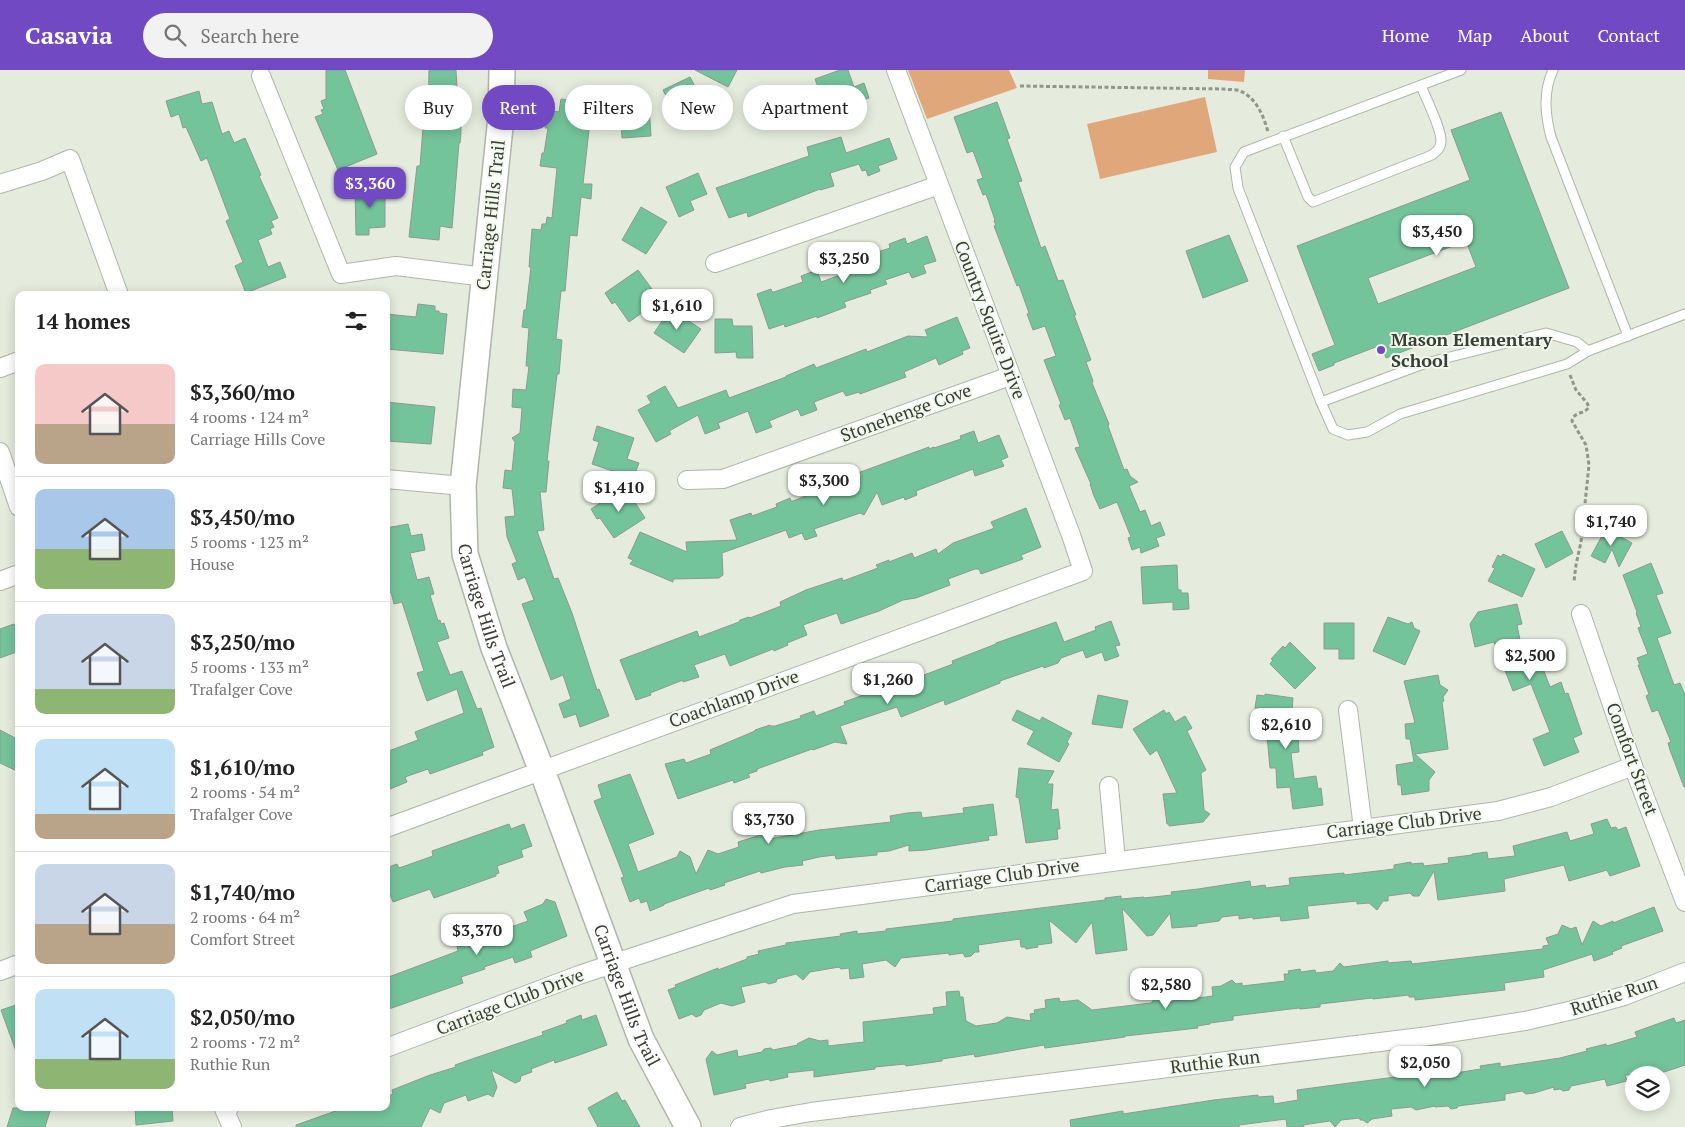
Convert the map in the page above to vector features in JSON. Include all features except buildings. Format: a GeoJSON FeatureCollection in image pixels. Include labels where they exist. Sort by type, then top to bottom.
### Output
{"type":"FeatureCollection","features":[{"type":"Feature","properties":{"kind":"street","name":"Carriage Hills Trail"},"geometry":{"type":"LineString","coordinates":[[502,70],[501,117],[463,486],[465,554],[494,648],[615,964],[641,1039],[688,1127]]}},
{"type":"Feature","properties":{"kind":"street","name":"Country Squire Drive"},"geometry":{"type":"LineString","coordinates":[[896,70],[1083,571]]}},
{"type":"Feature","properties":{"kind":"street"},"geometry":{"type":"LineString","coordinates":[[261,76],[341,274],[396,266],[485,277]]}},
{"type":"Feature","properties":{"kind":"street"},"geometry":{"type":"LineString","coordinates":[[0,184],[42,171],[70,158],[118,291]]}},
{"type":"Feature","properties":{"kind":"street"},"geometry":{"type":"LineString","coordinates":[[715,263],[939,185]]}},
{"type":"Feature","properties":{"kind":"street"},"geometry":{"type":"LineString","coordinates":[[0,368],[15,362]]}},
{"type":"Feature","properties":{"kind":"street","name":"Stonehenge Cove"},"geometry":{"type":"LineString","coordinates":[[687,480],[723,479],[1010,376]]}},
{"type":"Feature","properties":{"kind":"street"},"geometry":{"type":"LineString","coordinates":[[0,452],[15,495]]}},
{"type":"Feature","properties":{"kind":"street"},"geometry":{"type":"LineString","coordinates":[[390,479],[463,486]]}},
{"type":"Feature","properties":{"kind":"street","name":"Coachlamp Drive"},"geometry":{"type":"LineString","coordinates":[[390,827],[1083,571]]}},
{"type":"Feature","properties":{"kind":"street"},"geometry":{"type":"LineString","coordinates":[[0,580],[15,575]]}},
{"type":"Feature","properties":{"kind":"street","name":"Comfort Street"},"geometry":{"type":"LineString","coordinates":[[1581,614],[1633,766],[1685,902]]}},
{"type":"Feature","properties":{"kind":"street"},"geometry":{"type":"LineString","coordinates":[[1348,710],[1363,828]]}},
{"type":"Feature","properties":{"kind":"street","name":"Carriage Club Drive"},"geometry":{"type":"LineString","coordinates":[[390,1046],[579,975],[793,904],[1498,811],[1551,797],[1633,766]]}},
{"type":"Feature","properties":{"kind":"street"},"geometry":{"type":"LineString","coordinates":[[1109,786],[1116,861]]}},
{"type":"Feature","properties":{"kind":"street"},"geometry":{"type":"LineString","coordinates":[[0,971],[15,965]]}},
{"type":"Feature","properties":{"kind":"street","name":"Ruthie Run"},"geometry":{"type":"LineString","coordinates":[[740,1127],[771,1118],[811,1112],[1428,1036],[1525,1021],[1624,996],[1685,972]]}},
{"type":"Feature","properties":{"kind":"street"},"geometry":{"type":"LineString","coordinates":[[228,1111],[232,1127]]}},
{"type":"Feature","properties":{"kind":"lane"},"geometry":{"type":"LineString","coordinates":[[1461,70],[1271,140],[1244,152],[1235,167],[1238,188],[1321,402],[1333,428],[1348,435],[1367,432],[1400,414],[1567,364],[1588,351],[1685,314]]}},
{"type":"Feature","properties":{"kind":"lane"},"geometry":{"type":"LineString","coordinates":[[1553,70],[1549,78],[1545,104],[1551,137],[1628,336]]}},
{"type":"Feature","properties":{"kind":"lane"},"geometry":{"type":"LineString","coordinates":[[1283,136],[1308,198],[1313,202],[1432,155],[1439,150],[1441,141],[1434,116],[1421,86]]}},
{"type":"Feature","properties":{"kind":"lane"},"geometry":{"type":"LineString","coordinates":[[1321,402],[1426,363],[1546,333],[1577,342],[1588,351]]}},
{"type":"Feature","properties":{"kind":"path"},"geometry":{"type":"LineString","coordinates":[[1020,86],[1224,89],[1240,91],[1253,100],[1267,126],[1271,140]]}},
{"type":"Feature","properties":{"kind":"path"},"geometry":{"type":"LineString","coordinates":[[1570,374],[1576,390],[1589,405],[1586,411],[1572,418],[1586,446],[1589,465],[1581,542],[1574,581]]}},
{"type":"Feature","properties":{"kind":"shaded area"},"geometry":{"type":"Polygon","coordinates":[[[908,70],[1009,70],[1017,88],[927,119],[908,70]]]}},
{"type":"Feature","properties":{"kind":"shaded area"},"geometry":{"type":"Polygon","coordinates":[[[1208,70],[1245,70],[1244,82],[1208,79],[1208,70]]]}},
{"type":"Feature","properties":{"kind":"shaded area"},"geometry":{"type":"Polygon","coordinates":[[[1205,97],[1217,152],[1100,179],[1087,124],[1205,97]]]}},
{"type":"Feature","properties":{"kind":"place","name":"Mason Elementary School"},"geometry":{"type":"Point","coordinates":[1381,350]}}]}
